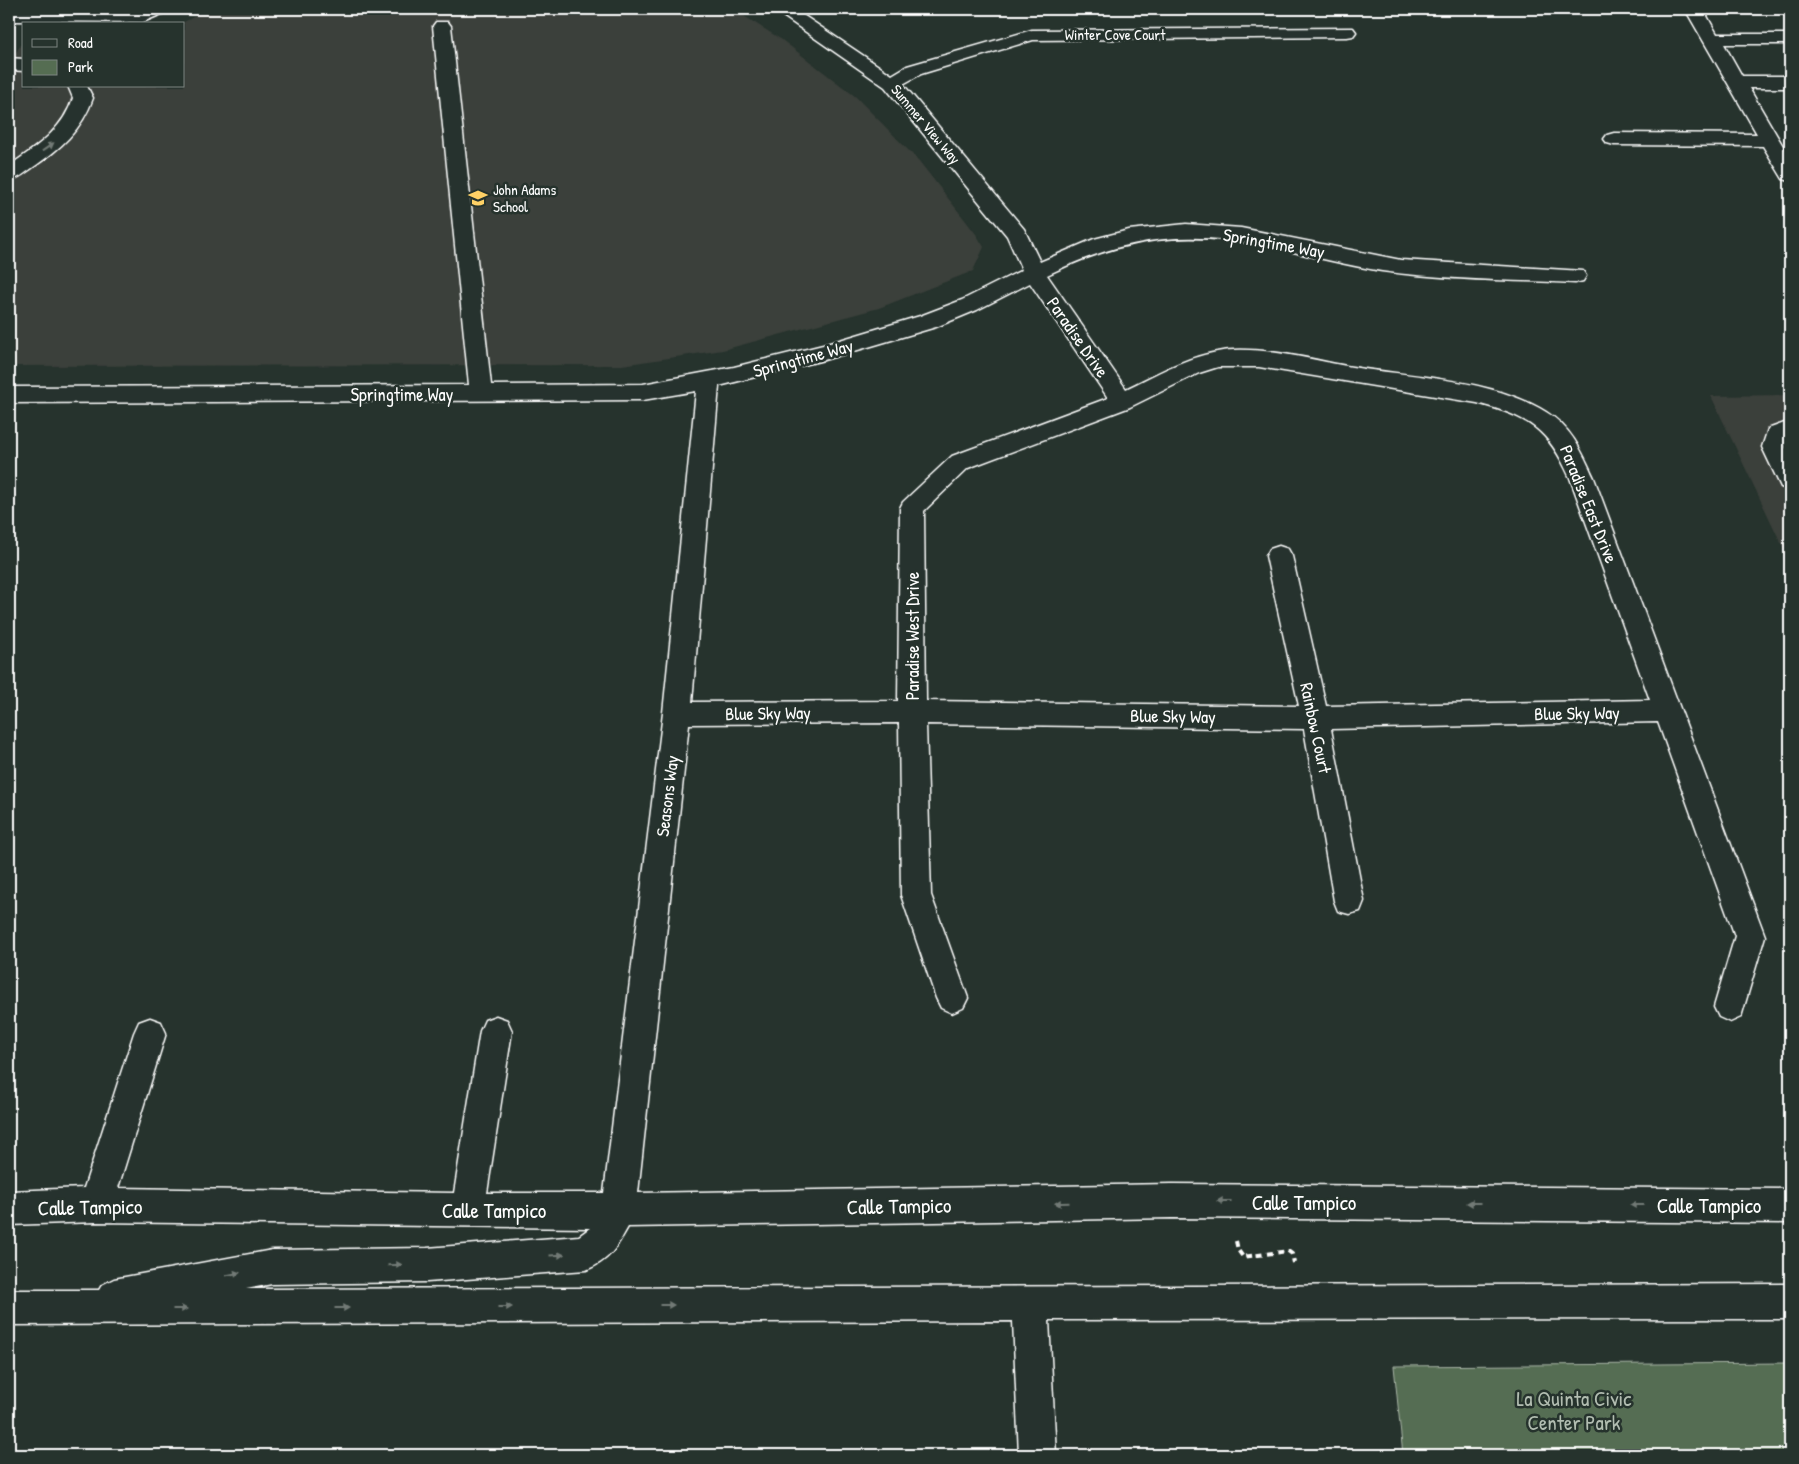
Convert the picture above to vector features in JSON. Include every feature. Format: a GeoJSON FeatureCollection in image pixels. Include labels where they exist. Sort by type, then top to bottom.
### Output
{"type":"FeatureCollection","features":[{"type":"Feature","properties":{"kind":"street"},"geometry":{"type":"LineString","coordinates":[[9,16],[143,17],[158,9]]}},
{"type":"Feature","properties":{"kind":"street","name":"Summer View Way"},"geometry":{"type":"LineString","coordinates":[[782,9],[892,83],[1017,234],[1034,273]]}},
{"type":"Feature","properties":{"kind":"street"},"geometry":{"type":"LineString","coordinates":[[1694,9],[1790,175]]}},
{"type":"Feature","properties":{"kind":"street"},"geometry":{"type":"LineString","coordinates":[[442,26],[481,394]]}},
{"type":"Feature","properties":{"kind":"street","name":"Winter Cove Court"},"geometry":{"type":"LineString","coordinates":[[892,83],[914,70],[1032,35],[1347,32]]}},
{"type":"Feature","properties":{"kind":"street"},"geometry":{"type":"LineString","coordinates":[[1712,39],[1790,40]]}},
{"type":"Feature","properties":{"kind":"street"},"geometry":{"type":"LineString","coordinates":[[9,64],[22,65]]}},
{"type":"Feature","properties":{"kind":"street"},"geometry":{"type":"LineString","coordinates":[[1737,82],[1790,82]]}},
{"type":"Feature","properties":{"kind":"street"},"geometry":{"type":"LineString","coordinates":[[9,175],[60,138],[72,124],[83,98],[78,88]]}},
{"type":"Feature","properties":{"kind":"street"},"geometry":{"type":"LineString","coordinates":[[1614,139],[1770,140]]}},
{"type":"Feature","properties":{"kind":"street","name":"Springtime Way"},"geometry":{"type":"LineString","coordinates":[[9,395],[643,392],[708,382],[817,356],[943,316],[1083,251],[1124,238],[1157,232],[1186,231],[1256,236],[1397,265],[1445,270],[1575,276]]}},
{"type":"Feature","properties":{"kind":"street","name":"Paradise Drive"},"geometry":{"type":"LineString","coordinates":[[1034,273],[1122,401]]}},
{"type":"Feature","properties":{"kind":"street","name":"Paradise East Drive"},"geometry":{"type":"LineString","coordinates":[[1122,401],[1191,367],[1218,359],[1260,359],[1460,392],[1507,403],[1534,414],[1553,429],[1566,442],[1582,478],[1750,936],[1730,1007]]}},
{"type":"Feature","properties":{"kind":"street","name":"Seasons Way"},"geometry":{"type":"LineString","coordinates":[[619,1210],[677,713],[708,382]]}},
{"type":"Feature","properties":{"kind":"street","name":"Paradise West Drive"},"geometry":{"type":"LineString","coordinates":[[952,998],[916,895],[912,712],[912,508],[960,462],[1122,401]]}},
{"type":"Feature","properties":{"kind":"street"},"geometry":{"type":"LineString","coordinates":[[1790,429],[1776,435],[1774,447],[1790,481]]}},
{"type":"Feature","properties":{"kind":"street","name":"Rainbow Court"},"geometry":{"type":"LineString","coordinates":[[1279,556],[1315,718],[1349,901]]}},
{"type":"Feature","properties":{"kind":"street","name":"Blue Sky Way"},"geometry":{"type":"LineString","coordinates":[[677,713],[912,712],[1315,718],[1668,711]]}},
{"type":"Feature","properties":{"kind":"street"},"geometry":{"type":"LineString","coordinates":[[468,1210],[496,1031]]}},
{"type":"Feature","properties":{"kind":"street"},"geometry":{"type":"LineString","coordinates":[[96,1205],[150,1033]]}},
{"type":"Feature","properties":{"kind":"street","name":"Calle Tampico"},"geometry":{"type":"LineString","coordinates":[[9,1208],[96,1205],[619,1210],[1172,1201],[1790,1206]]}},
{"type":"Feature","properties":{"kind":"street"},"geometry":{"type":"LineString","coordinates":[[48,1310],[272,1267],[427,1265],[586,1253],[602,1240],[619,1210]]}},
{"type":"Feature","properties":{"kind":"street"},"geometry":{"type":"LineString","coordinates":[[9,1308],[48,1310],[1030,1303],[1790,1302]]}},
{"type":"Feature","properties":{"kind":"street"},"geometry":{"type":"LineString","coordinates":[[1030,1303],[1038,1455]]}},
{"type":"Feature","properties":{"kind":"path"},"geometry":{"type":"LineString","coordinates":[[1236,1241],[1238,1250],[1243,1257],[1290,1252],[1295,1268]]}},
{"type":"Feature","properties":{"kind":"shaded area","name":"John Adams School"},"geometry":{"type":"Polygon","coordinates":[[[209,9],[733,9],[782,40],[856,97],[919,161],[984,247],[973,271],[879,308],[723,350],[622,365],[9,366],[9,63],[22,43],[22,88],[185,88],[184,22],[209,9]]]}},
{"type":"Feature","properties":{"kind":"shaded area"},"geometry":{"type":"Polygon","coordinates":[[[1790,395],[1790,562],[1711,396],[1790,395]]]}},
{"type":"Feature","properties":{"kind":"green space","name":"La Quinta Civic Center Park"},"geometry":{"type":"Polygon","coordinates":[[[1790,1363],[1790,1455],[1403,1455],[1394,1366],[1790,1363]]]}},
{"type":"Feature","properties":{"kind":"place","name":"John Adams School"},"geometry":{"type":"Point","coordinates":[478,198]}}]}
